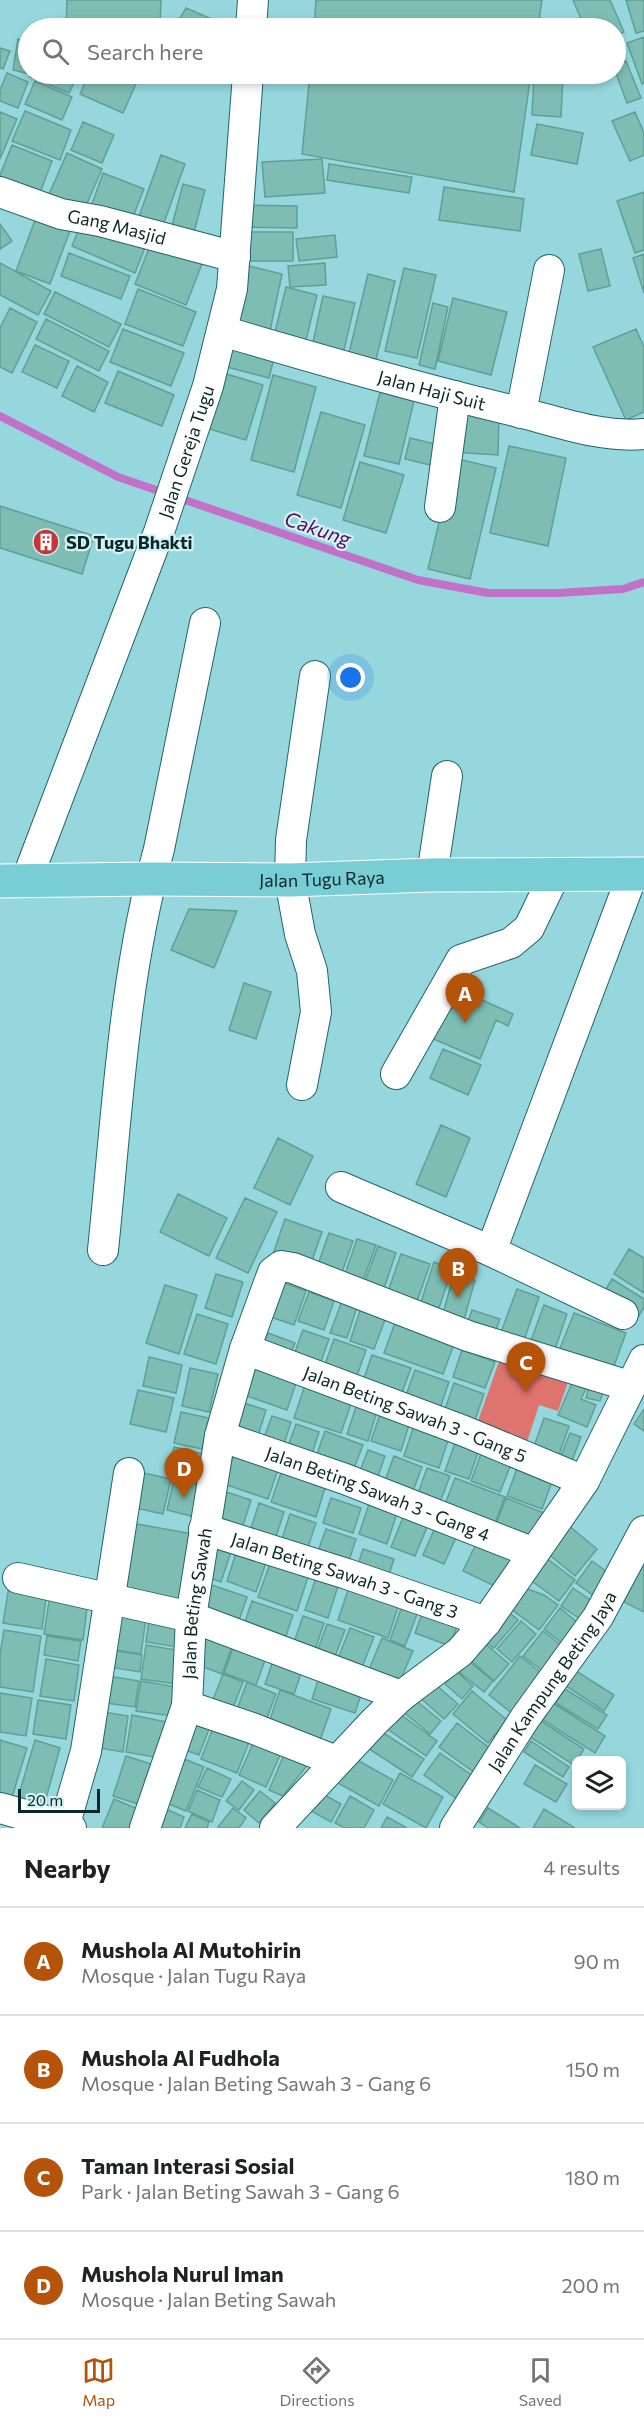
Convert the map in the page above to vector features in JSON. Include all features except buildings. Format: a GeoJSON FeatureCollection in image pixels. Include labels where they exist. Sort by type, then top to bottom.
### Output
{"type":"FeatureCollection","features":[{"type":"Feature","properties":{"kind":"main road","name":"Jalan Tugu Raya"},"geometry":{"type":"LineString","coordinates":[[13,880],[290,880],[432,874],[639,873]]}},
{"type":"Feature","properties":{"kind":"street"},"geometry":{"type":"LineString","coordinates":[[252,18],[253,0]]}},
{"type":"Feature","properties":{"kind":"street","name":"Jalan Gereja Tugu"},"geometry":{"type":"LineString","coordinates":[[13,880],[159,532],[208,386],[232,289],[247,84]]}},
{"type":"Feature","properties":{"kind":"street","name":"Gang Masjid"},"geometry":{"type":"LineString","coordinates":[[0,192],[61,214],[100,221],[235,257]]}},
{"type":"Feature","properties":{"kind":"street"},"geometry":{"type":"LineString","coordinates":[[521,413],[549,270]]}},
{"type":"Feature","properties":{"kind":"street","name":"Jalan Haji Suit"},"geometry":{"type":"LineString","coordinates":[[222,331],[455,396],[586,429],[631,435],[644,434]]}},
{"type":"Feature","properties":{"kind":"street"},"geometry":{"type":"LineString","coordinates":[[441,507],[455,396]]}},
{"type":"Feature","properties":{"kind":"street"},"geometry":{"type":"LineString","coordinates":[[103,1250],[129,993],[205,623]]}},
{"type":"Feature","properties":{"kind":"street"},"geometry":{"type":"LineString","coordinates":[[302,1085],[316,1012],[312,971],[300,934],[290,880],[291,840],[315,676]]}},
{"type":"Feature","properties":{"kind":"street"},"geometry":{"type":"LineString","coordinates":[[432,874],[447,776]]}},
{"type":"Feature","properties":{"kind":"street"},"geometry":{"type":"LineString","coordinates":[[491,1251],[639,873]]}},
{"type":"Feature","properties":{"kind":"street"},"geometry":{"type":"LineString","coordinates":[[396,1074],[461,960],[511,943],[528,928],[555,874]]}},
{"type":"Feature","properties":{"kind":"street"},"geometry":{"type":"LineString","coordinates":[[341,1187],[491,1251],[623,1314]]}},
{"type":"Feature","properties":{"kind":"street","name":"Jalan Beting Sawah"},"geometry":{"type":"LineString","coordinates":[[145,1828],[187,1706],[192,1617],[220,1437],[245,1349],[273,1272],[281,1266],[293,1268],[468,1336],[629,1386]]}},
{"type":"Feature","properties":{"kind":"street","name":"Jalan Beting Sawah 3 - Gang 5"},"geometry":{"type":"LineString","coordinates":[[245,1349],[464,1431],[584,1481]]}},
{"type":"Feature","properties":{"kind":"street"},"geometry":{"type":"LineString","coordinates":[[275,1828],[336,1761],[401,1696],[460,1653],[486,1623],[584,1481],[629,1386],[644,1360]]}},
{"type":"Feature","properties":{"kind":"street","name":"Jalan Beting Sawah 3 - Gang 4"},"geometry":{"type":"LineString","coordinates":[[220,1437],[345,1479],[534,1553]]}},
{"type":"Feature","properties":{"kind":"street"},"geometry":{"type":"LineString","coordinates":[[0,1808],[68,1827],[86,1751],[129,1473]]}},
{"type":"Feature","properties":{"kind":"street","name":"Jalan Beting Sawah 3 - Gang 3"},"geometry":{"type":"LineString","coordinates":[[204,1529],[347,1574],[486,1623]]}},
{"type":"Feature","properties":{"kind":"street","name":"Jalan Kampung Beting Jaya"},"geometry":{"type":"LineString","coordinates":[[455,1828],[525,1718],[598,1617],[644,1532]]}},
{"type":"Feature","properties":{"kind":"street"},"geometry":{"type":"LineString","coordinates":[[18,1578],[192,1617],[401,1696]]}},
{"type":"Feature","properties":{"kind":"street"},"geometry":{"type":"LineString","coordinates":[[187,1706],[252,1728],[336,1761]]}},
{"type":"Feature","properties":{"kind":"shaded area"},"geometry":{"type":"Polygon","coordinates":[[[501,1356],[569,1379],[558,1411],[539,1405],[527,1442],[477,1424],[501,1356]]]}},
{"type":"Feature","properties":{"kind":"waterway","name":"Cakung"},"geometry":{"type":"LineString","coordinates":[[0,416],[118,477],[418,580],[488,593],[558,593],[623,589],[644,582]]}},
{"type":"Feature","properties":{"kind":"place","name":"SD Tugu Bhakti"},"geometry":{"type":"Point","coordinates":[46,542]}},
{"type":"Feature","properties":{"kind":"place","name":"Mushola Al Mutohirin"},"geometry":{"type":"Point","coordinates":[465,1023]}},
{"type":"Feature","properties":{"kind":"place","name":"Mushola Al Fudhola"},"geometry":{"type":"Point","coordinates":[458,1298]}},
{"type":"Feature","properties":{"kind":"place","name":"Taman Interasi Sosial"},"geometry":{"type":"Point","coordinates":[526,1392]}},
{"type":"Feature","properties":{"kind":"place","name":"Mushola Nurul Iman"},"geometry":{"type":"Point","coordinates":[184,1498]}}]}
